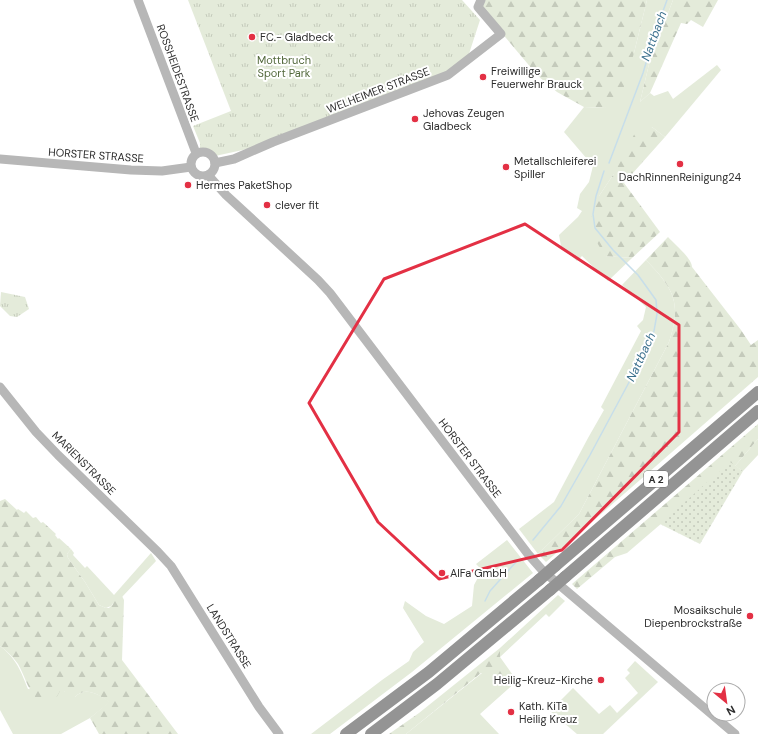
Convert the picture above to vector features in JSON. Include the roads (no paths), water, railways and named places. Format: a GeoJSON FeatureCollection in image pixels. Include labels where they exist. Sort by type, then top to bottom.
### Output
{"type":"FeatureCollection","features":[{"type":"Feature","properties":{"kind":"highway","name":"A 2"},"geometry":{"type":"LineString","coordinates":[[346,734],[429,672],[539,580],[758,392]]}},
{"type":"Feature","properties":{"kind":"highway","name":"A 2"},"geometry":{"type":"LineString","coordinates":[[371,734],[437,684],[550,590],[758,412]]}},
{"type":"Feature","properties":{"kind":"main road","name":"ROSSHEIDESTRASSE"},"geometry":{"type":"LineString","coordinates":[[138,0],[196,153]]}},
{"type":"Feature","properties":{"kind":"main road","name":"WELHEIMER STRASSE"},"geometry":{"type":"LineString","coordinates":[[214,160],[234,159],[448,75],[500,34],[480,4]]}},
{"type":"Feature","properties":{"kind":"main road"},"geometry":{"type":"LineString","coordinates":[[204,151],[210,153],[214,160],[213,171],[208,175],[198,176],[191,167],[191,159],[196,153],[204,151]]}},
{"type":"Feature","properties":{"kind":"main road","name":"HORSTER STRASSE"},"geometry":{"type":"LineString","coordinates":[[0,159],[131,170],[162,171],[191,167]]}},
{"type":"Feature","properties":{"kind":"main road","name":"HORSTER STRASSE"},"geometry":{"type":"LineString","coordinates":[[208,175],[226,195],[318,280],[330,293],[528,554],[543,571],[735,734]]}},
{"type":"Feature","properties":{"kind":"main road","name":"MARIENSTRASSE"},"geometry":{"type":"LineString","coordinates":[[0,387],[36,432],[58,455],[158,552]]}},
{"type":"Feature","properties":{"kind":"main road","name":"LANDSTRASSE"},"geometry":{"type":"LineString","coordinates":[[158,552],[171,566],[259,707],[279,734]]}},
{"type":"Feature","properties":{"kind":"waterway","name":"Nattbach"},"geometry":{"type":"LineString","coordinates":[[609,163],[643,73],[667,0]]}},
{"type":"Feature","properties":{"kind":"waterway","name":"Nattbach"},"geometry":{"type":"LineString","coordinates":[[533,540],[561,506],[641,360],[654,331],[657,314],[656,300],[638,275],[613,250],[595,228],[593,214],[596,196],[604,171]]}},
{"type":"Feature","properties":{"kind":"waterway","name":"Nattbach"},"geometry":{"type":"LineString","coordinates":[[485,601],[490,591],[516,562]]}},
{"type":"Feature","properties":{"kind":"place","name":"FC.- Gladbeck"},"geometry":{"type":"Point","coordinates":[252,37]}},
{"type":"Feature","properties":{"kind":"place","name":"Freiwillige Feuerwehr Brauck"},"geometry":{"type":"Point","coordinates":[483,77]}},
{"type":"Feature","properties":{"kind":"place","name":"Jehovas Zeugen Gladbeck"},"geometry":{"type":"Point","coordinates":[415,119]}},
{"type":"Feature","properties":{"kind":"place","name":"DachRinnenReinigung24"},"geometry":{"type":"Point","coordinates":[680,164]}},
{"type":"Feature","properties":{"kind":"place","name":"Metallschleiferei Spiller"},"geometry":{"type":"Point","coordinates":[506,167]}},
{"type":"Feature","properties":{"kind":"place","name":"Hermes PaketShop"},"geometry":{"type":"Point","coordinates":[188,185]}},
{"type":"Feature","properties":{"kind":"place","name":"clever fit"},"geometry":{"type":"Point","coordinates":[267,205]}},
{"type":"Feature","properties":{"kind":"place","name":"AlFa GmbH"},"geometry":{"type":"Point","coordinates":[442,573]}},
{"type":"Feature","properties":{"kind":"place","name":"Mosaikschule Diepenbrockstraße"},"geometry":{"type":"Point","coordinates":[750,616]}},
{"type":"Feature","properties":{"kind":"place","name":"Heilig-Kreuz-Kirche"},"geometry":{"type":"Point","coordinates":[601,680]}},
{"type":"Feature","properties":{"kind":"place","name":"Kath. KiTa Heilig Kreuz"},"geometry":{"type":"Point","coordinates":[511,712]}},
{"type":"Feature","properties":{"kind":"park label","name":"Mottbruch Sport Park"},"geometry":{"type":"Point","coordinates":[284,66]}}]}
